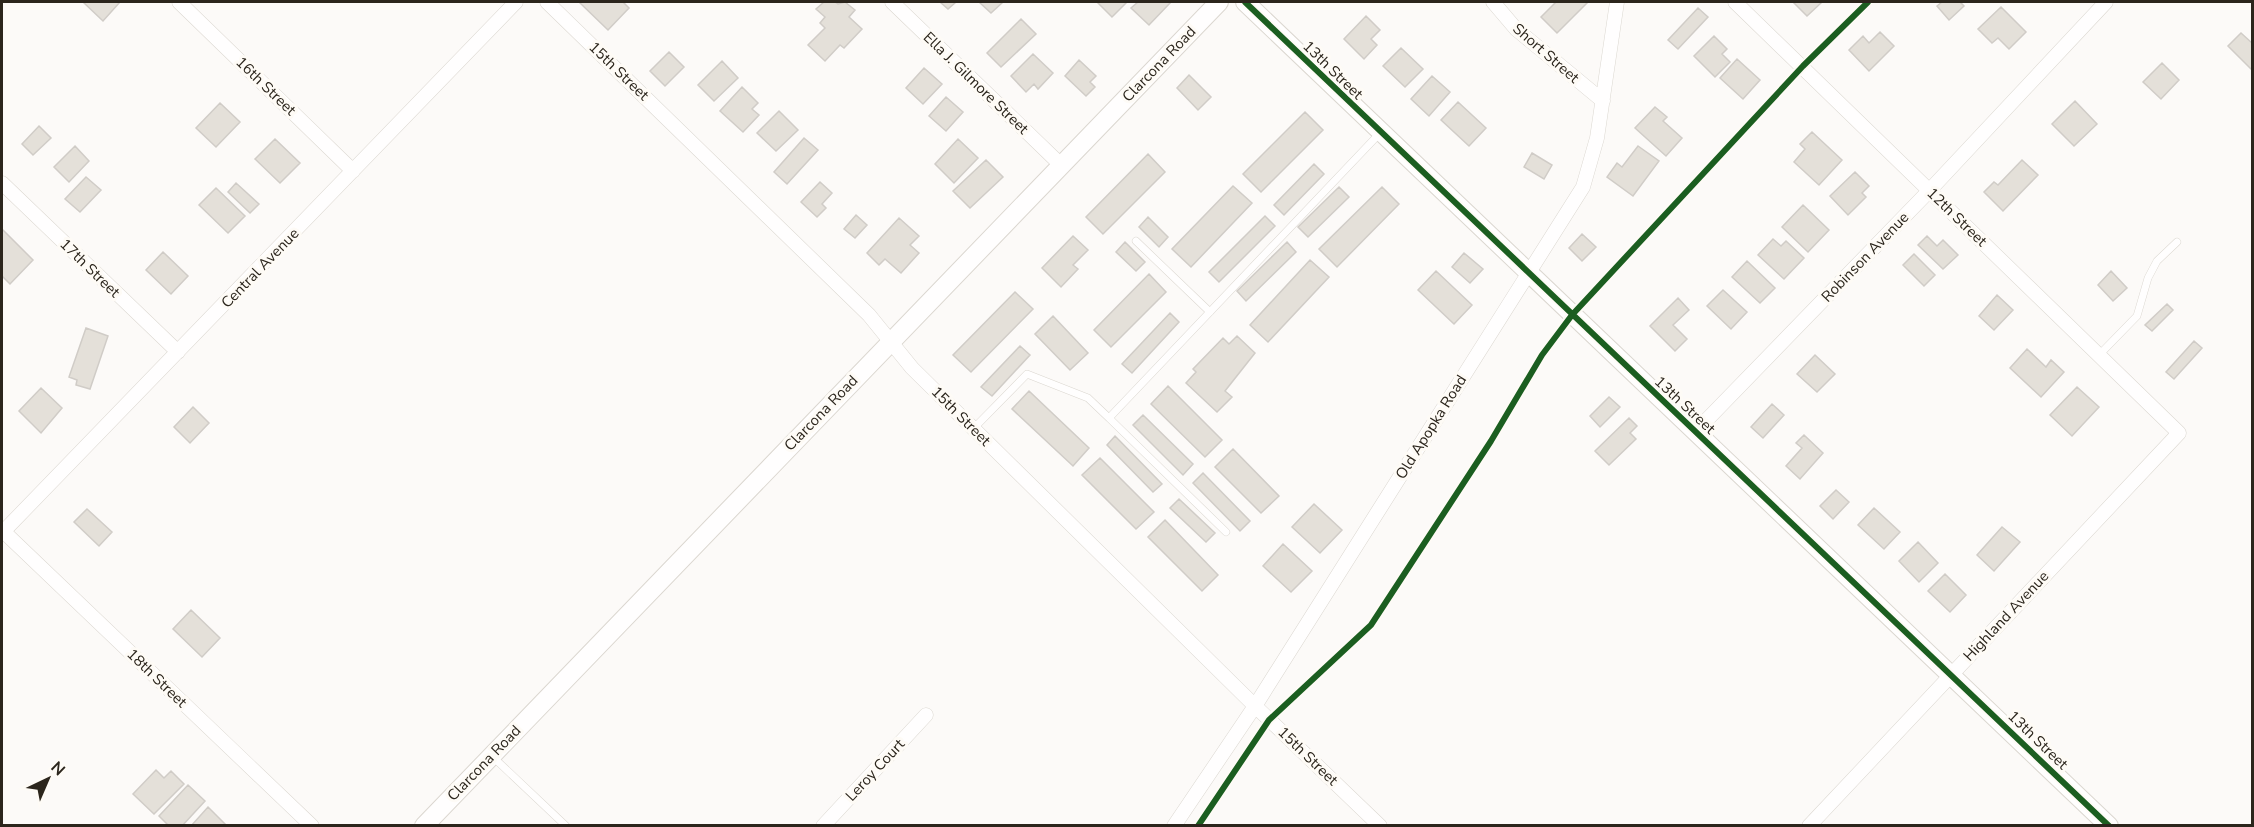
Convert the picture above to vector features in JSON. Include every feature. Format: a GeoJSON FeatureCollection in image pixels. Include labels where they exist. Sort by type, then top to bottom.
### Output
{"type":"FeatureCollection","features":[{"type":"Feature","properties":{"kind":"street","name":"16th Street"},"geometry":{"type":"LineString","coordinates":[[179,2],[353,171]]}},
{"type":"Feature","properties":{"kind":"street","name":"Central Avenue"},"geometry":{"type":"LineString","coordinates":[[2,531],[516,2]]}},
{"type":"Feature","properties":{"kind":"street","name":"15th Street"},"geometry":{"type":"LineString","coordinates":[[547,2],[869,315],[912,368],[1255,706],[1380,825]]}},
{"type":"Feature","properties":{"kind":"street","name":"Ella J. Gilmore Street"},"geometry":{"type":"LineString","coordinates":[[892,2],[1061,165]]}},
{"type":"Feature","properties":{"kind":"street","name":"Clarcona Road"},"geometry":{"type":"LineString","coordinates":[[424,825],[1219,2]]}},
{"type":"Feature","properties":{"kind":"street","name":"13th Street"},"geometry":{"type":"LineString","coordinates":[[1245,2],[2109,825]]}},
{"type":"Feature","properties":{"kind":"street","name":"Short Street"},"geometry":{"type":"LineString","coordinates":[[1493,2],[1516,29],[1603,101]]}},
{"type":"Feature","properties":{"kind":"street","name":"Old Apopka Road"},"geometry":{"type":"LineString","coordinates":[[1174,825],[1255,706],[1583,187],[1603,101],[1617,2]]}},
{"type":"Feature","properties":{"kind":"street","name":"12th Street"},"geometry":{"type":"LineString","coordinates":[[1735,2],[2179,433]]}},
{"type":"Feature","properties":{"kind":"street","name":"Robinson Avenue"},"geometry":{"type":"LineString","coordinates":[[1696,431],[1929,191],[2106,2]]}},
{"type":"Feature","properties":{"kind":"street","name":"17th Street"},"geometry":{"type":"LineString","coordinates":[[2,183],[178,352]]}},
{"type":"Feature","properties":{"kind":"street","name":"Highland Avenue"},"geometry":{"type":"LineString","coordinates":[[1809,825],[2179,433]]}},
{"type":"Feature","properties":{"kind":"street","name":"18th Street"},"geometry":{"type":"LineString","coordinates":[[2,531],[312,825]]}},
{"type":"Feature","properties":{"kind":"street","name":"Leroy Court"},"geometry":{"type":"LineString","coordinates":[[823,825],[926,716]]}},
{"type":"Feature","properties":{"kind":"lane"},"geometry":{"type":"LineString","coordinates":[[1109,418],[1382,132]]}},
{"type":"Feature","properties":{"kind":"lane"},"geometry":{"type":"LineString","coordinates":[[1136,241],[1210,312]]}},
{"type":"Feature","properties":{"kind":"lane"},"geometry":{"type":"LineString","coordinates":[[2098,356],[2137,316],[2148,278],[2157,261],[2177,242]]}},
{"type":"Feature","properties":{"kind":"lane"},"geometry":{"type":"LineString","coordinates":[[974,429],[1027,374],[1088,398],[1226,532]]}},
{"type":"Feature","properties":{"kind":"lane"},"geometry":{"type":"LineString","coordinates":[[492,755],[566,825]]}},
{"type":"Feature","properties":{"kind":"building"},"geometry":{"type":"Polygon","coordinates":[[[83,2],[120,2],[103,21],[83,2]]]}},
{"type":"Feature","properties":{"kind":"building"},"geometry":{"type":"Polygon","coordinates":[[[579,2],[623,2],[629,8],[608,30],[579,2]]]}},
{"type":"Feature","properties":{"kind":"building"},"geometry":{"type":"Polygon","coordinates":[[[824,2],[838,4],[845,2],[855,10],[849,17],[862,29],[844,48],[840,45],[825,61],[808,45],[825,28],[820,23],[825,17],[816,9],[824,2]]]}},
{"type":"Feature","properties":{"kind":"building"},"geometry":{"type":"Polygon","coordinates":[[[940,2],[956,2],[948,9],[940,2]]]}},
{"type":"Feature","properties":{"kind":"building"},"geometry":{"type":"Polygon","coordinates":[[[979,2],[1003,2],[991,13],[979,2]]]}},
{"type":"Feature","properties":{"kind":"building"},"geometry":{"type":"Polygon","coordinates":[[[1097,2],[1127,2],[1112,17],[1097,2]]]}},
{"type":"Feature","properties":{"kind":"building"},"geometry":{"type":"Polygon","coordinates":[[[1138,2],[1171,2],[1149,25],[1131,8],[1138,2]]]}},
{"type":"Feature","properties":{"kind":"building"},"geometry":{"type":"Polygon","coordinates":[[[1556,2],[1588,2],[1557,33],[1541,17],[1556,2]]]}},
{"type":"Feature","properties":{"kind":"building"},"geometry":{"type":"Polygon","coordinates":[[[1793,2],[1822,2],[1807,16],[1793,2]]]}},
{"type":"Feature","properties":{"kind":"building"},"geometry":{"type":"Polygon","coordinates":[[[1942,2],[1960,2],[1964,6],[1949,20],[1937,6],[1942,2]]]}},
{"type":"Feature","properties":{"kind":"building"},"geometry":{"type":"Polygon","coordinates":[[[2001,7],[2026,32],[2009,49],[1998,38],[1992,43],[1978,29],[2001,7]]]}},
{"type":"Feature","properties":{"kind":"building"},"geometry":{"type":"Polygon","coordinates":[[[1698,8],[1708,17],[1678,49],[1668,40],[1698,8]]]}},
{"type":"Feature","properties":{"kind":"building"},"geometry":{"type":"Polygon","coordinates":[[[1366,16],[1380,30],[1371,39],[1377,45],[1364,59],[1344,39],[1366,16]]]}},
{"type":"Feature","properties":{"kind":"building"},"geometry":{"type":"Polygon","coordinates":[[[1021,19],[1036,34],[1001,67],[987,53],[1021,19]]]}},
{"type":"Feature","properties":{"kind":"building"},"geometry":{"type":"Polygon","coordinates":[[[1880,32],[1894,46],[1869,71],[1849,50],[1863,36],[1869,43],[1880,32]]]}},
{"type":"Feature","properties":{"kind":"building"},"geometry":{"type":"Polygon","coordinates":[[[2241,33],[2252,43],[2252,70],[2228,46],[2241,33]]]}},
{"type":"Feature","properties":{"kind":"building"},"geometry":{"type":"Polygon","coordinates":[[[1714,36],[1727,49],[1722,54],[1730,62],[1715,77],[1694,56],[1714,36]]]}},
{"type":"Feature","properties":{"kind":"building"},"geometry":{"type":"Polygon","coordinates":[[[1401,48],[1423,69],[1405,87],[1383,66],[1401,48]]]}},
{"type":"Feature","properties":{"kind":"building"},"geometry":{"type":"Polygon","coordinates":[[[669,52],[684,67],[665,86],[650,71],[669,52]]]}},
{"type":"Feature","properties":{"kind":"building"},"geometry":{"type":"Polygon","coordinates":[[[1033,54],[1053,73],[1038,89],[1034,84],[1026,92],[1011,76],[1033,54]]]}},
{"type":"Feature","properties":{"kind":"building"},"geometry":{"type":"Polygon","coordinates":[[[1737,59],[1760,80],[1743,99],[1720,78],[1737,59]]]}},
{"type":"Feature","properties":{"kind":"building"},"geometry":{"type":"Polygon","coordinates":[[[1079,60],[1096,76],[1090,82],[1095,87],[1086,96],[1065,76],[1079,60]]]}},
{"type":"Feature","properties":{"kind":"building"},"geometry":{"type":"Polygon","coordinates":[[[722,61],[738,78],[714,101],[698,85],[722,61]]]}},
{"type":"Feature","properties":{"kind":"building"},"geometry":{"type":"Polygon","coordinates":[[[2162,63],[2179,80],[2161,99],[2143,82],[2162,63]]]}},
{"type":"Feature","properties":{"kind":"building"},"geometry":{"type":"Polygon","coordinates":[[[924,68],[942,84],[923,104],[906,88],[924,68]]]}},
{"type":"Feature","properties":{"kind":"building"},"geometry":{"type":"Polygon","coordinates":[[[1189,75],[1211,97],[1198,110],[1177,88],[1189,75]]]}},
{"type":"Feature","properties":{"kind":"building"},"geometry":{"type":"Polygon","coordinates":[[[1432,76],[1450,92],[1429,116],[1411,99],[1432,76]]]}},
{"type":"Feature","properties":{"kind":"building"},"geometry":{"type":"Polygon","coordinates":[[[742,87],[758,103],[752,109],[759,115],[743,132],[720,111],[742,87]]]}},
{"type":"Feature","properties":{"kind":"building"},"geometry":{"type":"Polygon","coordinates":[[[946,97],[963,112],[946,131],[929,116],[946,97]]]}},
{"type":"Feature","properties":{"kind":"building"},"geometry":{"type":"Polygon","coordinates":[[[2075,101],[2097,124],[2074,146],[2052,124],[2075,101]]]}},
{"type":"Feature","properties":{"kind":"building"},"geometry":{"type":"Polygon","coordinates":[[[1458,102],[1486,128],[1469,146],[1441,120],[1458,102]]]}},
{"type":"Feature","properties":{"kind":"building"},"geometry":{"type":"Polygon","coordinates":[[[220,103],[240,122],[216,147],[196,128],[220,103]]]}},
{"type":"Feature","properties":{"kind":"building"},"geometry":{"type":"Polygon","coordinates":[[[1655,107],[1667,117],[1663,121],[1682,138],[1666,156],[1635,128],[1655,107]]]}},
{"type":"Feature","properties":{"kind":"building"},"geometry":{"type":"Polygon","coordinates":[[[779,111],[798,130],[776,151],[757,133],[779,111]]]}},
{"type":"Feature","properties":{"kind":"building"},"geometry":{"type":"Polygon","coordinates":[[[1305,112],[1323,130],[1261,192],[1243,174],[1305,112]]]}},
{"type":"Feature","properties":{"kind":"building"},"geometry":{"type":"Polygon","coordinates":[[[39,126],[51,138],[33,155],[22,144],[39,126]]]}},
{"type":"Feature","properties":{"kind":"building"},"geometry":{"type":"Polygon","coordinates":[[[1812,132],[1842,160],[1819,185],[1794,162],[1805,149],[1800,144],[1812,132]]]}},
{"type":"Feature","properties":{"kind":"building"},"geometry":{"type":"Polygon","coordinates":[[[804,138],[818,150],[787,184],[774,172],[804,138]]]}},
{"type":"Feature","properties":{"kind":"building"},"geometry":{"type":"Polygon","coordinates":[[[275,139],[300,163],[280,183],[255,159],[275,139]]]}},
{"type":"Feature","properties":{"kind":"building"},"geometry":{"type":"Polygon","coordinates":[[[958,139],[978,158],[954,183],[935,164],[958,139]]]}},
{"type":"Feature","properties":{"kind":"building"},"geometry":{"type":"Polygon","coordinates":[[[75,146],[89,161],[69,182],[54,167],[75,146]]]}},
{"type":"Feature","properties":{"kind":"building"},"geometry":{"type":"Polygon","coordinates":[[[1638,146],[1659,161],[1633,196],[1607,177],[1617,163],[1622,167],[1638,146]]]}},
{"type":"Feature","properties":{"kind":"building"},"geometry":{"type":"Polygon","coordinates":[[[1532,153],[1552,165],[1544,179],[1524,167],[1532,153]]]}},
{"type":"Feature","properties":{"kind":"building"},"geometry":{"type":"Polygon","coordinates":[[[1148,154],[1165,172],[1103,234],[1086,217],[1148,154]]]}},
{"type":"Feature","properties":{"kind":"building"},"geometry":{"type":"Polygon","coordinates":[[[986,160],[1003,177],[970,208],[953,191],[986,160]]]}},
{"type":"Feature","properties":{"kind":"building"},"geometry":{"type":"Polygon","coordinates":[[[2022,160],[2038,175],[2003,211],[1984,192],[1994,182],[1998,185],[2022,160]]]}},
{"type":"Feature","properties":{"kind":"building"},"geometry":{"type":"Polygon","coordinates":[[[1314,164],[1324,174],[1284,215],[1274,205],[1314,164]]]}},
{"type":"Feature","properties":{"kind":"building"},"geometry":{"type":"Polygon","coordinates":[[[1855,172],[1869,186],[1862,193],[1866,197],[1848,215],[1830,196],[1855,172]]]}},
{"type":"Feature","properties":{"kind":"building"},"geometry":{"type":"Polygon","coordinates":[[[86,177],[101,190],[80,212],[65,199],[86,177]]]}},
{"type":"Feature","properties":{"kind":"building"},"geometry":{"type":"Polygon","coordinates":[[[820,182],[832,193],[822,204],[826,208],[817,217],[801,202],[820,182]]]}},
{"type":"Feature","properties":{"kind":"building"},"geometry":{"type":"Polygon","coordinates":[[[236,183],[259,204],[250,213],[228,192],[236,183]]]}},
{"type":"Feature","properties":{"kind":"building"},"geometry":{"type":"Polygon","coordinates":[[[1233,186],[1252,203],[1191,267],[1172,249],[1233,186]]]}},
{"type":"Feature","properties":{"kind":"building"},"geometry":{"type":"Polygon","coordinates":[[[1339,187],[1349,197],[1308,237],[1298,227],[1339,187]]]}},
{"type":"Feature","properties":{"kind":"building"},"geometry":{"type":"Polygon","coordinates":[[[1382,187],[1399,204],[1337,267],[1319,249],[1382,187]]]}},
{"type":"Feature","properties":{"kind":"building"},"geometry":{"type":"Polygon","coordinates":[[[216,188],[245,216],[228,233],[199,205],[216,188]]]}},
{"type":"Feature","properties":{"kind":"building"},"geometry":{"type":"Polygon","coordinates":[[[1803,205],[1829,230],[1808,252],[1782,227],[1803,205]]]}},
{"type":"Feature","properties":{"kind":"building"},"geometry":{"type":"Polygon","coordinates":[[[856,215],[867,225],[855,238],[844,229],[856,215]]]}},
{"type":"Feature","properties":{"kind":"building"},"geometry":{"type":"Polygon","coordinates":[[[1265,216],[1275,226],[1219,282],[1209,272],[1265,216]]]}},
{"type":"Feature","properties":{"kind":"building"},"geometry":{"type":"Polygon","coordinates":[[[1148,217],[1168,237],[1159,247],[1139,227],[1148,217]]]}},
{"type":"Feature","properties":{"kind":"building"},"geometry":{"type":"Polygon","coordinates":[[[899,218],[919,236],[910,245],[919,253],[901,273],[885,259],[879,265],[867,253],[899,218]]]}},
{"type":"Feature","properties":{"kind":"building"},"geometry":{"type":"Polygon","coordinates":[[[2,229],[33,260],[10,284],[2,276],[2,229]]]}},
{"type":"Feature","properties":{"kind":"building"},"geometry":{"type":"Polygon","coordinates":[[[1582,234],[1596,247],[1582,261],[1569,248],[1582,234]]]}},
{"type":"Feature","properties":{"kind":"building"},"geometry":{"type":"Polygon","coordinates":[[[1073,236],[1088,250],[1073,265],[1078,269],[1061,287],[1042,268],[1073,236]]]}},
{"type":"Feature","properties":{"kind":"building"},"geometry":{"type":"Polygon","coordinates":[[[1927,236],[1937,246],[1943,240],[1958,255],[1943,269],[1918,245],[1927,236]]]}},
{"type":"Feature","properties":{"kind":"building"},"geometry":{"type":"Polygon","coordinates":[[[1773,239],[1781,246],[1786,241],[1804,258],[1784,279],[1758,255],[1773,239]]]}},
{"type":"Feature","properties":{"kind":"building"},"geometry":{"type":"Polygon","coordinates":[[[1125,242],[1145,262],[1136,271],[1116,252],[1125,242]]]}},
{"type":"Feature","properties":{"kind":"building"},"geometry":{"type":"Polygon","coordinates":[[[1287,242],[1296,252],[1246,301],[1237,291],[1287,242]]]}},
{"type":"Feature","properties":{"kind":"building"},"geometry":{"type":"Polygon","coordinates":[[[163,252],[188,276],[171,294],[146,270],[163,252]]]}},
{"type":"Feature","properties":{"kind":"building"},"geometry":{"type":"Polygon","coordinates":[[[1464,253],[1483,269],[1470,283],[1452,267],[1464,253]]]}},
{"type":"Feature","properties":{"kind":"building"},"geometry":{"type":"Polygon","coordinates":[[[1914,254],[1935,275],[1924,286],[1903,265],[1914,254]]]}},
{"type":"Feature","properties":{"kind":"building"},"geometry":{"type":"Polygon","coordinates":[[[1310,260],[1329,277],[1268,342],[1250,325],[1310,260]]]}},
{"type":"Feature","properties":{"kind":"building"},"geometry":{"type":"Polygon","coordinates":[[[1747,261],[1775,288],[1760,303],[1732,277],[1747,261]]]}},
{"type":"Feature","properties":{"kind":"building"},"geometry":{"type":"Polygon","coordinates":[[[1436,271],[1472,305],[1454,324],[1418,290],[1436,271]]]}},
{"type":"Feature","properties":{"kind":"building"},"geometry":{"type":"Polygon","coordinates":[[[2111,271],[2127,288],[2113,301],[2098,285],[2111,271]]]}},
{"type":"Feature","properties":{"kind":"building"},"geometry":{"type":"Polygon","coordinates":[[[1149,274],[1166,292],[1111,347],[1094,330],[1149,274]]]}},
{"type":"Feature","properties":{"kind":"building"},"geometry":{"type":"Polygon","coordinates":[[[1723,290],[1747,312],[1731,329],[1707,306],[1723,290]]]}},
{"type":"Feature","properties":{"kind":"building"},"geometry":{"type":"Polygon","coordinates":[[[1015,292],[1033,309],[971,372],[953,355],[1015,292]]]}},
{"type":"Feature","properties":{"kind":"building"},"geometry":{"type":"Polygon","coordinates":[[[1997,295],[2013,310],[1994,330],[1979,316],[1997,295]]]}},
{"type":"Feature","properties":{"kind":"building"},"geometry":{"type":"Polygon","coordinates":[[[1678,298],[1689,310],[1673,325],[1687,339],[1675,351],[1650,326],[1678,298]]]}},
{"type":"Feature","properties":{"kind":"building"},"geometry":{"type":"Polygon","coordinates":[[[2167,304],[2173,310],[2152,331],[2145,325],[2167,304]]]}},
{"type":"Feature","properties":{"kind":"building"},"geometry":{"type":"Polygon","coordinates":[[[1170,313],[1179,322],[1132,373],[1122,364],[1170,313]]]}},
{"type":"Feature","properties":{"kind":"building"},"geometry":{"type":"Polygon","coordinates":[[[1053,316],[1088,353],[1070,370],[1035,334],[1053,316]]]}},
{"type":"Feature","properties":{"kind":"building"},"geometry":{"type":"Polygon","coordinates":[[[86,328],[108,336],[90,389],[76,385],[77,380],[69,377],[86,328]]]}},
{"type":"Feature","properties":{"kind":"building"},"geometry":{"type":"Polygon","coordinates":[[[1237,336],[1255,353],[1225,391],[1232,397],[1217,412],[1186,383],[1196,372],[1193,369],[1223,338],[1229,344],[1237,336]]]}},
{"type":"Feature","properties":{"kind":"building"},"geometry":{"type":"Polygon","coordinates":[[[2194,341],[2202,348],[2174,379],[2166,372],[2194,341]]]}},
{"type":"Feature","properties":{"kind":"building"},"geometry":{"type":"Polygon","coordinates":[[[1020,346],[1030,355],[992,396],[981,387],[1020,346]]]}},
{"type":"Feature","properties":{"kind":"building"},"geometry":{"type":"Polygon","coordinates":[[[2027,349],[2046,367],[2051,360],[2064,372],[2041,397],[2010,368],[2027,349]]]}},
{"type":"Feature","properties":{"kind":"building"},"geometry":{"type":"Polygon","coordinates":[[[1815,355],[1835,374],[1817,392],[1797,374],[1815,355]]]}},
{"type":"Feature","properties":{"kind":"building"},"geometry":{"type":"Polygon","coordinates":[[[1168,386],[1222,440],[1205,457],[1151,404],[1168,386]]]}},
{"type":"Feature","properties":{"kind":"building"},"geometry":{"type":"Polygon","coordinates":[[[2077,387],[2099,407],[2072,436],[2050,415],[2077,387]]]}},
{"type":"Feature","properties":{"kind":"building"},"geometry":{"type":"Polygon","coordinates":[[[41,388],[62,408],[41,433],[19,411],[41,388]]]}},
{"type":"Feature","properties":{"kind":"building"},"geometry":{"type":"Polygon","coordinates":[[[1029,391],[1089,448],[1073,466],[1012,409],[1029,391]]]}},
{"type":"Feature","properties":{"kind":"building"},"geometry":{"type":"Polygon","coordinates":[[[1609,397],[1620,407],[1600,427],[1590,416],[1609,397]]]}},
{"type":"Feature","properties":{"kind":"building"},"geometry":{"type":"Polygon","coordinates":[[[1772,404],[1784,415],[1763,438],[1751,427],[1772,404]]]}},
{"type":"Feature","properties":{"kind":"building"},"geometry":{"type":"Polygon","coordinates":[[[193,407],[209,423],[190,443],[174,427],[193,407]]]}},
{"type":"Feature","properties":{"kind":"building"},"geometry":{"type":"Polygon","coordinates":[[[1143,415],[1193,464],[1183,475],[1133,425],[1143,415]]]}},
{"type":"Feature","properties":{"kind":"building"},"geometry":{"type":"Polygon","coordinates":[[[1629,418],[1637,426],[1630,433],[1636,439],[1609,465],[1595,451],[1629,418]]]}},
{"type":"Feature","properties":{"kind":"building"},"geometry":{"type":"Polygon","coordinates":[[[1804,435],[1823,453],[1800,479],[1786,466],[1802,448],[1796,443],[1804,435]]]}},
{"type":"Feature","properties":{"kind":"building"},"geometry":{"type":"Polygon","coordinates":[[[1115,436],[1162,484],[1153,492],[1107,445],[1115,436]]]}},
{"type":"Feature","properties":{"kind":"building"},"geometry":{"type":"Polygon","coordinates":[[[1233,449],[1279,496],[1261,513],[1215,467],[1233,449]]]}},
{"type":"Feature","properties":{"kind":"building"},"geometry":{"type":"Polygon","coordinates":[[[1100,458],[1154,512],[1136,529],[1082,475],[1100,458]]]}},
{"type":"Feature","properties":{"kind":"building"},"geometry":{"type":"Polygon","coordinates":[[[1203,473],[1250,521],[1240,531],[1193,483],[1203,473]]]}},
{"type":"Feature","properties":{"kind":"building"},"geometry":{"type":"Polygon","coordinates":[[[1836,490],[1849,502],[1833,519],[1820,506],[1836,490]]]}},
{"type":"Feature","properties":{"kind":"building"},"geometry":{"type":"Polygon","coordinates":[[[1179,499],[1215,533],[1206,542],[1170,508],[1179,499]]]}},
{"type":"Feature","properties":{"kind":"building"},"geometry":{"type":"Polygon","coordinates":[[[1314,504],[1342,530],[1320,553],[1292,527],[1314,504]]]}},
{"type":"Feature","properties":{"kind":"building"},"geometry":{"type":"Polygon","coordinates":[[[1874,508],[1900,532],[1884,549],[1858,525],[1874,508]]]}},
{"type":"Feature","properties":{"kind":"building"},"geometry":{"type":"Polygon","coordinates":[[[87,509],[112,532],[99,546],[74,522],[87,509]]]}},
{"type":"Feature","properties":{"kind":"building"},"geometry":{"type":"Polygon","coordinates":[[[1165,520],[1218,575],[1202,591],[1148,537],[1165,520]]]}},
{"type":"Feature","properties":{"kind":"building"},"geometry":{"type":"Polygon","coordinates":[[[2002,527],[2020,542],[1994,571],[1977,555],[2002,527]]]}},
{"type":"Feature","properties":{"kind":"building"},"geometry":{"type":"Polygon","coordinates":[[[1918,542],[1938,563],[1919,582],[1899,561],[1918,542]]]}},
{"type":"Feature","properties":{"kind":"building"},"geometry":{"type":"Polygon","coordinates":[[[1283,544],[1312,571],[1291,592],[1263,566],[1283,544]]]}},
{"type":"Feature","properties":{"kind":"building"},"geometry":{"type":"Polygon","coordinates":[[[1945,574],[1966,595],[1950,612],[1928,591],[1945,574]]]}},
{"type":"Feature","properties":{"kind":"building"},"geometry":{"type":"Polygon","coordinates":[[[191,610],[220,638],[202,657],[173,629],[191,610]]]}},
{"type":"Feature","properties":{"kind":"building"},"geometry":{"type":"Polygon","coordinates":[[[156,770],[164,778],[171,771],[184,784],[154,814],[133,794],[156,770]]]}},
{"type":"Feature","properties":{"kind":"building"},"geometry":{"type":"Polygon","coordinates":[[[188,785],[205,801],[182,826],[169,826],[159,816],[188,785]]]}},
{"type":"Feature","properties":{"kind":"building"},"geometry":{"type":"Polygon","coordinates":[[[208,807],[227,826],[191,826],[208,807]]]}},
{"type":"Feature","properties":{"kind":"cycle path"},"geometry":{"type":"LineString","coordinates":[[1245,2],[2109,826]]}},
{"type":"Feature","properties":{"kind":"cycle path"},"geometry":{"type":"LineString","coordinates":[[1198,826],[1269,720],[1371,625],[1491,441],[1542,355],[1572,315],[1803,66],[1868,2]]}}]}
